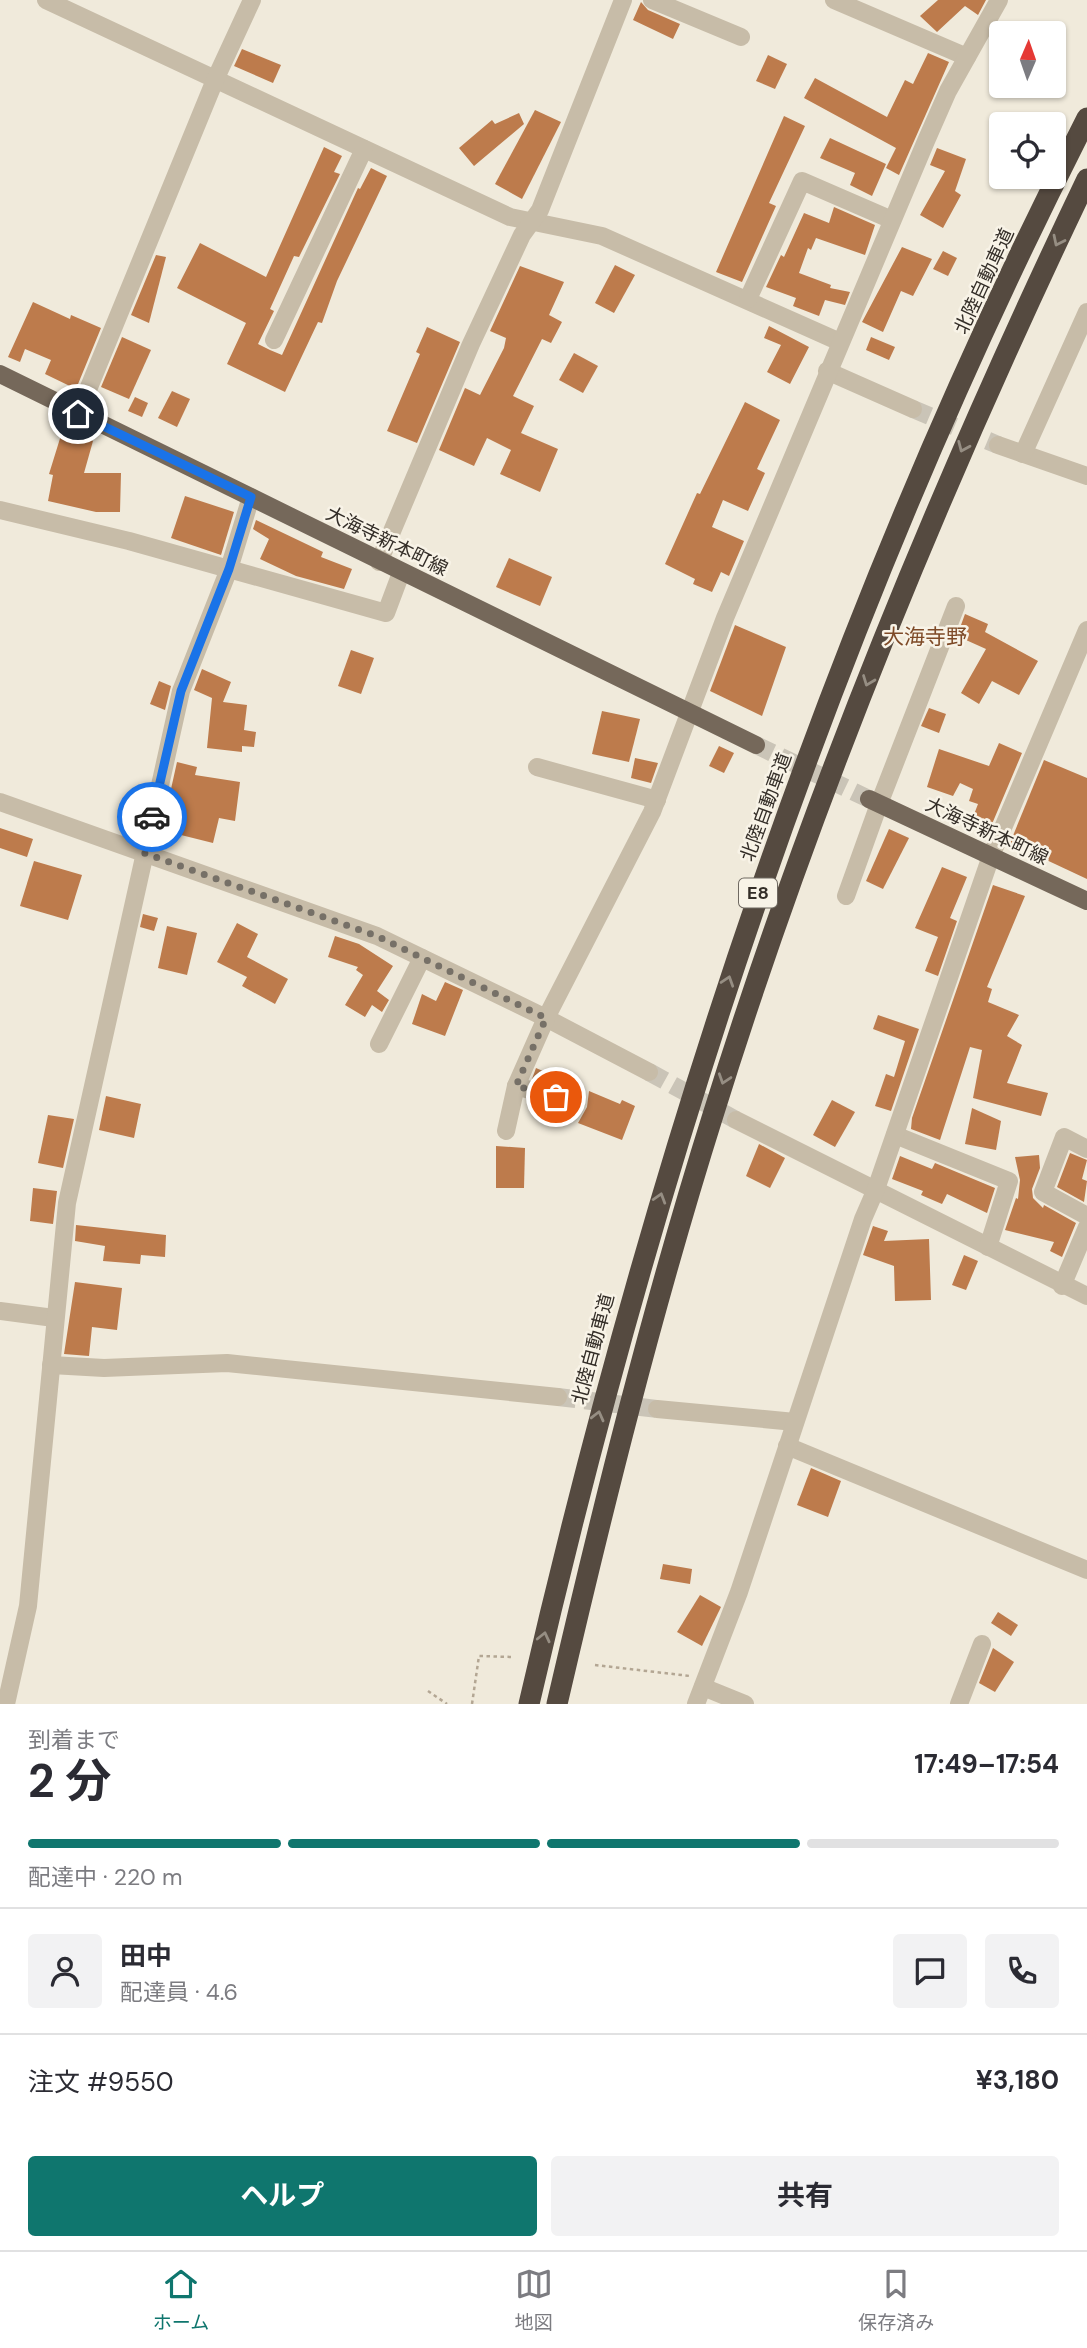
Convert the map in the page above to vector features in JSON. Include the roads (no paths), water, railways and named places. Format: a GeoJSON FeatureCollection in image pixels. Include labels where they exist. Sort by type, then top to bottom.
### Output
{"type":"FeatureCollection","features":[{"type":"Feature","properties":{"kind":"highway","name":"北陸自動車道"},"geometry":{"type":"LineString","coordinates":[[529,1704],[590,1450],[644,1249],[733,967],[777,841],[866,610],[928,461],[1011,275],[1087,118]]}},
{"type":"Feature","properties":{"kind":"highway","name":"E8"},"geometry":{"type":"LineString","coordinates":[[557,1704],[631,1401],[712,1116],[757,979],[804,846],[909,573],[971,428],[1087,179]]}},
{"type":"Feature","properties":{"kind":"main road","name":"大海寺新本町線"},"geometry":{"type":"LineString","coordinates":[[0,374],[756,745]]}},
{"type":"Feature","properties":{"kind":"main road","name":"大海寺新本町線"},"geometry":{"type":"LineString","coordinates":[[874,802],[1087,901]]}},
{"type":"Feature","properties":{"kind":"street"},"geometry":{"type":"LineString","coordinates":[[46,0],[510,217],[602,236],[840,342]]}},
{"type":"Feature","properties":{"kind":"street"},"geometry":{"type":"LineString","coordinates":[[78,414],[215,80],[252,0]]}},
{"type":"Feature","properties":{"kind":"street"},"geometry":{"type":"LineString","coordinates":[[379,562],[471,344],[530,222],[540,210],[623,0]]}},
{"type":"Feature","properties":{"kind":"street"},"geometry":{"type":"LineString","coordinates":[[652,0],[741,37]]}},
{"type":"Feature","properties":{"kind":"street"},"geometry":{"type":"LineString","coordinates":[[834,0],[967,57]]}},
{"type":"Feature","properties":{"kind":"street"},"geometry":{"type":"LineString","coordinates":[[506,1131],[516,1086],[546,1018],[657,800],[689,711],[827,371],[948,91],[999,0]]}},
{"type":"Feature","properties":{"kind":"street"},"geometry":{"type":"LineString","coordinates":[[275,341],[364,149]]}},
{"type":"Feature","properties":{"kind":"street"},"geometry":{"type":"LineString","coordinates":[[748,299],[803,181],[892,220]]}},
{"type":"Feature","properties":{"kind":"street"},"geometry":{"type":"LineString","coordinates":[[1023,454],[1087,312]]}},
{"type":"Feature","properties":{"kind":"street"},"geometry":{"type":"LineString","coordinates":[[827,371],[913,409]]}},
{"type":"Feature","properties":{"kind":"street"},"geometry":{"type":"LineString","coordinates":[[998,446],[1087,476]]}},
{"type":"Feature","properties":{"kind":"street"},"geometry":{"type":"LineString","coordinates":[[5,1704],[28,1606],[66,1203],[181,691],[229,569],[251,497]]}},
{"type":"Feature","properties":{"kind":"street"},"geometry":{"type":"LineString","coordinates":[[0,510],[386,613],[401,573]]}},
{"type":"Feature","properties":{"kind":"street"},"geometry":{"type":"LineString","coordinates":[[846,897],[874,802],[956,606]]}},
{"type":"Feature","properties":{"kind":"street"},"geometry":{"type":"LineString","coordinates":[[696,1704],[991,856],[1087,630]]}},
{"type":"Feature","properties":{"kind":"street"},"geometry":{"type":"LineString","coordinates":[[537,767],[657,800]]}},
{"type":"Feature","properties":{"kind":"street"},"geometry":{"type":"LineString","coordinates":[[0,802],[377,936],[546,1018],[649,1073]]}},
{"type":"Feature","properties":{"kind":"street"},"geometry":{"type":"LineString","coordinates":[[379,1044],[422,958]]}},
{"type":"Feature","properties":{"kind":"street"},"geometry":{"type":"LineString","coordinates":[[516,1086],[576,1103]]}},
{"type":"Feature","properties":{"kind":"street"},"geometry":{"type":"LineString","coordinates":[[736,1120],[1062,1286],[1087,1296]]}},
{"type":"Feature","properties":{"kind":"street"},"geometry":{"type":"LineString","coordinates":[[895,1135],[1009,1181],[988,1247]]}},
{"type":"Feature","properties":{"kind":"street"},"geometry":{"type":"LineString","coordinates":[[1087,1149],[1064,1137],[1043,1192],[1087,1216]]}},
{"type":"Feature","properties":{"kind":"street"},"geometry":{"type":"LineString","coordinates":[[1062,1286],[1079,1268],[1087,1227]]}},
{"type":"Feature","properties":{"kind":"street"},"geometry":{"type":"LineString","coordinates":[[0,1311],[54,1318]]}},
{"type":"Feature","properties":{"kind":"street"},"geometry":{"type":"LineString","coordinates":[[51,1364],[104,1368],[227,1363],[558,1397]]}},
{"type":"Feature","properties":{"kind":"street"},"geometry":{"type":"LineString","coordinates":[[657,1409],[795,1422]]}},
{"type":"Feature","properties":{"kind":"street"},"geometry":{"type":"LineString","coordinates":[[787,1446],[1087,1570]]}},
{"type":"Feature","properties":{"kind":"street"},"geometry":{"type":"LineString","coordinates":[[959,1704],[982,1644]]}},
{"type":"Feature","properties":{"kind":"street"},"geometry":{"type":"LineString","coordinates":[[705,1682],[745,1704]]}},
{"type":"Feature","properties":{"kind":"tunnel"},"geometry":{"type":"LineString","coordinates":[[913,409],[998,445]]}},
{"type":"Feature","properties":{"kind":"tunnel"},"geometry":{"type":"LineString","coordinates":[[756,745],[869,799]]}},
{"type":"Feature","properties":{"kind":"tunnel"},"geometry":{"type":"LineString","coordinates":[[649,1072],[736,1120]]}},
{"type":"Feature","properties":{"kind":"tunnel"},"geometry":{"type":"LineString","coordinates":[[558,1397],[657,1409]]}},
{"type":"Feature","properties":{"kind":"district","name":"大海寺野"},"geometry":{"type":"Point","coordinates":[925,637]}}]}
